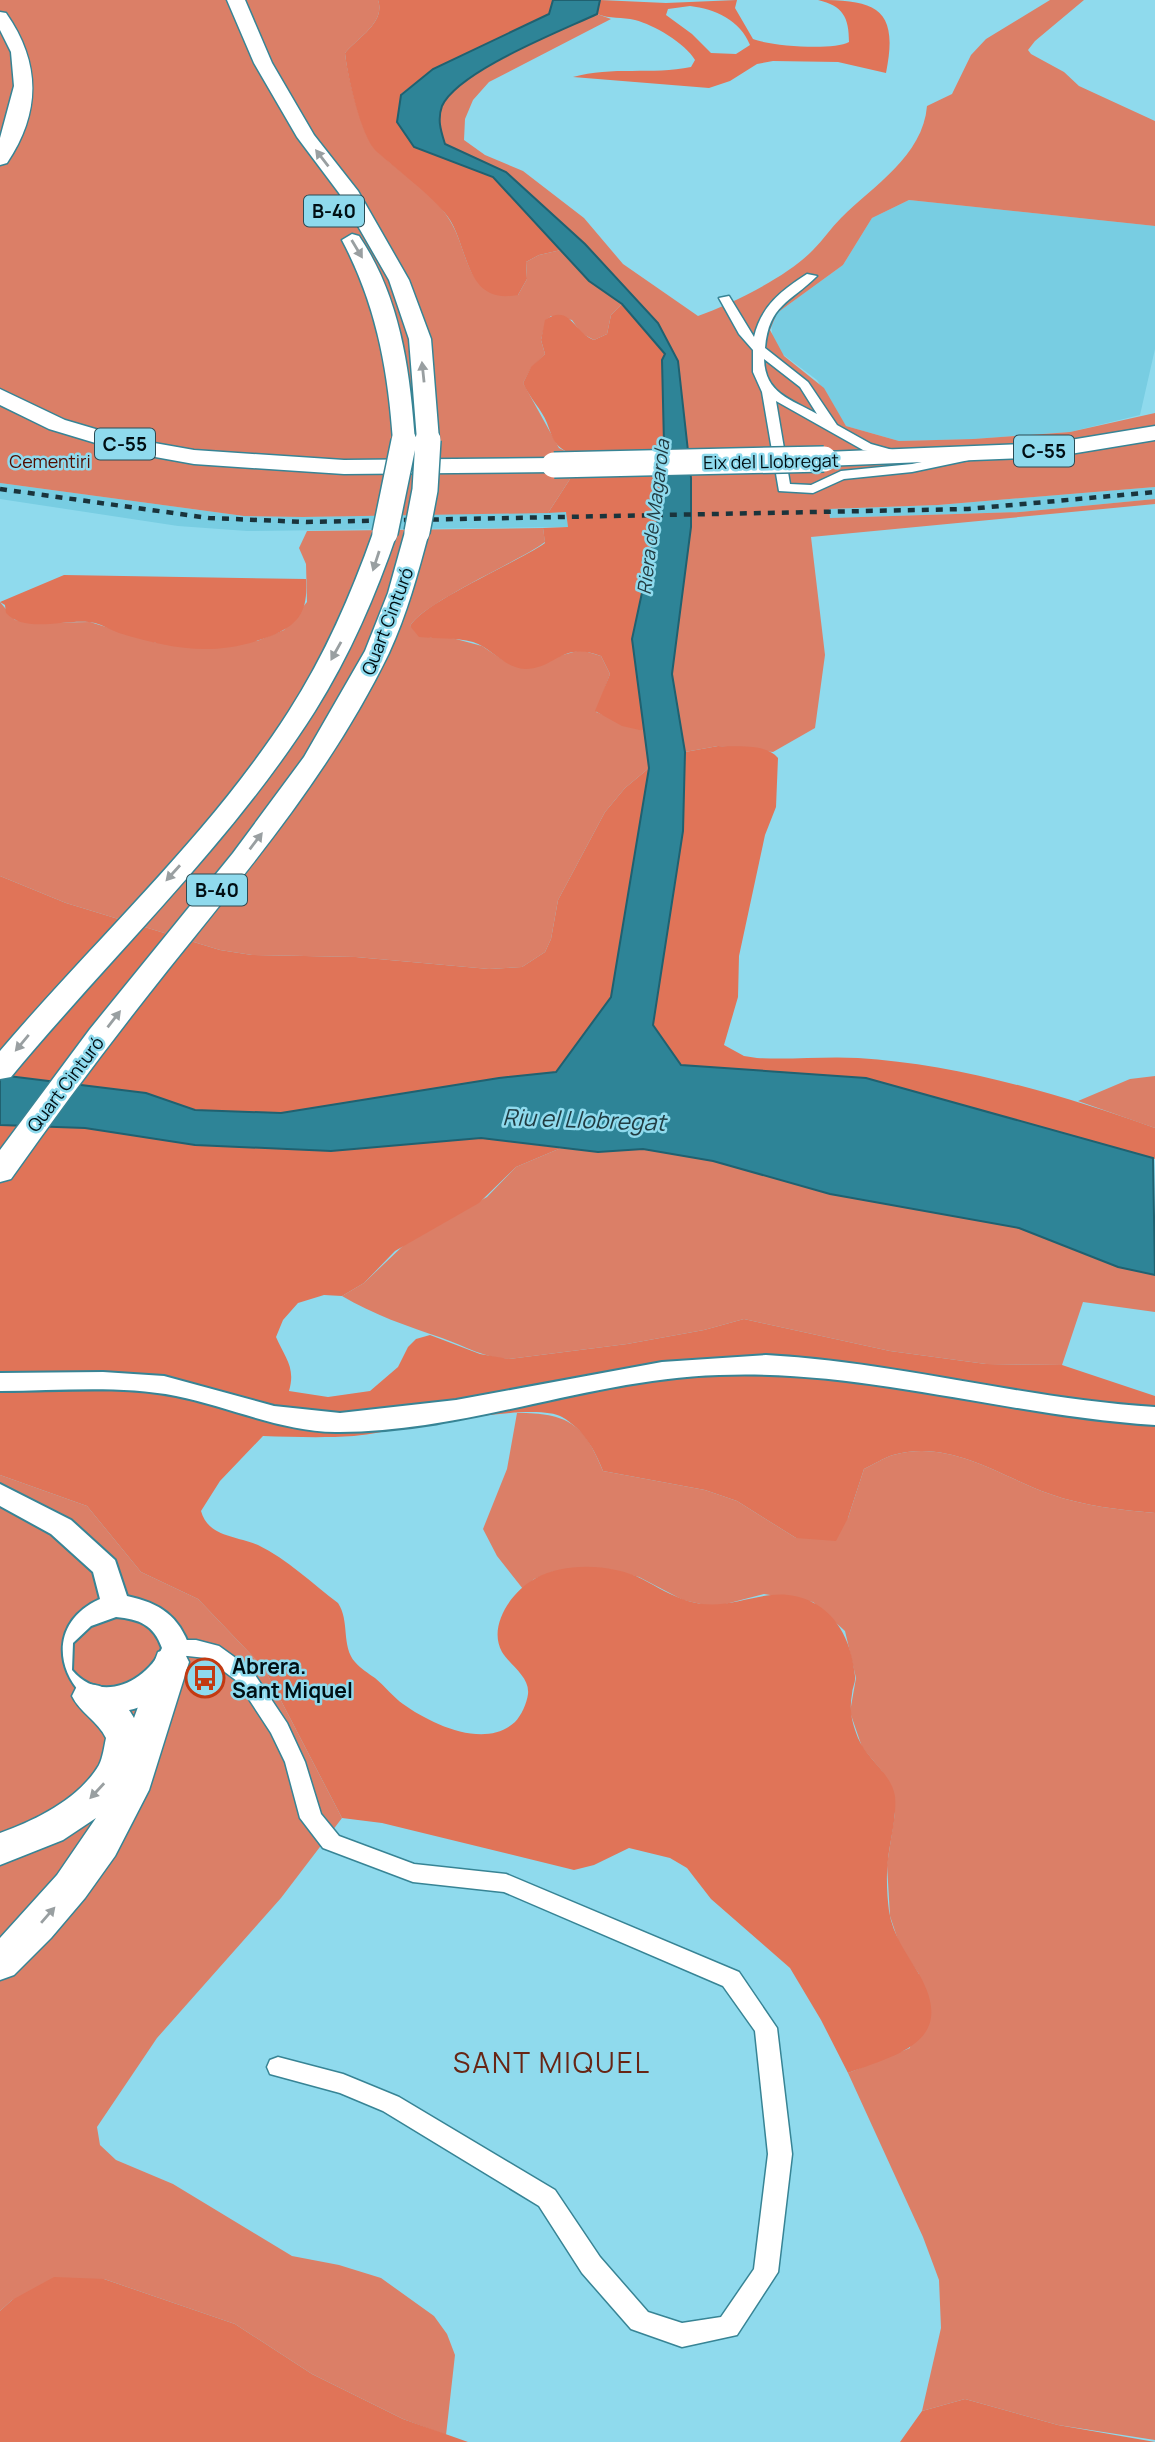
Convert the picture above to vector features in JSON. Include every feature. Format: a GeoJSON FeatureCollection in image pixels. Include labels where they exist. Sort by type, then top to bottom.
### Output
{"type":"FeatureCollection","features":[{"type":"Feature","properties":{"kind":"highway","name":"Quart Cinturó"},"geometry":{"type":"LineString","coordinates":[[0,1172],[84,1057],[251,849],[321,752],[363,684],[402,590],[417,532],[425,490],[428,440],[420,339],[399,280],[348,191],[306,137],[263,64],[236,0]]}},
{"type":"Feature","properties":{"kind":"highway"},"geometry":{"type":"LineString","coordinates":[[0,17],[9,28],[23,59],[25,75],[19,116],[0,159]]}},
{"type":"Feature","properties":{"kind":"highway"},"geometry":{"type":"LineString","coordinates":[[0,28],[17,73],[12,112],[0,142]]}},
{"type":"Feature","properties":{"kind":"highway","name":"B-40"},"geometry":{"type":"LineString","coordinates":[[282,137],[320,188]]}},
{"type":"Feature","properties":{"kind":"highway","name":"Quart Cinturó"},"geometry":{"type":"LineString","coordinates":[[0,1070],[255,778],[302,712],[366,590],[385,533],[404,440],[399,366],[369,269],[341,222]]}},
{"type":"Feature","properties":{"kind":"highway","name":"Eix del Llobregat"},"geometry":{"type":"LineString","coordinates":[[0,387],[26,403],[98,431],[170,447],[259,461]]}},
{"type":"Feature","properties":{"kind":"highway","name":"Eix del Llobregat"},"geometry":{"type":"LineString","coordinates":[[0,396],[47,421],[112,441],[186,455],[344,467],[824,460],[863,455],[914,463],[973,455],[1085,447],[1155,433]]}},
{"type":"Feature","properties":{"kind":"highway"},"geometry":{"type":"LineString","coordinates":[[0,1963],[35,1930],[75,1884],[106,1837],[130,1787],[165,1690],[174,1655]]}},
{"type":"Feature","properties":{"kind":"highway"},"geometry":{"type":"LineString","coordinates":[[0,1849],[38,1836],[72,1814],[95,1794],[116,1769],[125,1738],[116,1720],[90,1696]]}},
{"type":"Feature","properties":{"kind":"street"},"geometry":{"type":"LineString","coordinates":[[811,276],[777,298],[759,328],[760,380],[768,392],[784,488],[813,489],[841,475],[914,463]]}},
{"type":"Feature","properties":{"kind":"street"},"geometry":{"type":"LineString","coordinates":[[725,298],[745,334],[758,349],[804,385],[833,428]]}},
{"type":"Feature","properties":{"kind":"street"},"geometry":{"type":"LineString","coordinates":[[768,392],[833,428],[863,455]]}},
{"type":"Feature","properties":{"kind":"street"},"geometry":{"type":"LineString","coordinates":[[0,1381],[165,1385],[306,1421],[350,1422],[412,1417],[674,1371],[765,1364],[860,1372],[1030,1403],[1116,1415],[1155,1416]]}},
{"type":"Feature","properties":{"kind":"street"},"geometry":{"type":"LineString","coordinates":[[0,1494],[61,1527],[105,1567],[116,1606]]}},
{"type":"Feature","properties":{"kind":"street"},"geometry":{"type":"LineString","coordinates":[[174,1655],[165,1623],[152,1613],[116,1606],[96,1610],[78,1619],[65,1631],[56,1647],[55,1662],[61,1677],[72,1689],[90,1696],[110,1699],[130,1695],[148,1687],[162,1676],[174,1655],[196,1648],[212,1652],[244,1675],[280,1728],[295,1762],[311,1818],[331,1842],[413,1873],[506,1883],[731,1979],[766,2028],[780,2154],[766,2272],[728,2327],[682,2335],[640,2321],[592,2265],[547,2198],[391,2104],[343,2084],[278,2067]]}},
{"type":"Feature","properties":{"kind":"shaded area"},"geometry":{"type":"Polygon","coordinates":[[[378,0],[553,0],[549,14],[433,69],[401,94],[414,147],[493,177],[561,250],[539,255],[526,262],[527,279],[518,295],[500,296],[486,291],[476,281],[459,238],[444,212],[370,144],[352,90],[345,53],[374,23],[378,16],[378,0]]]}},
{"type":"Feature","properties":{"kind":"shaded area"},"geometry":{"type":"Polygon","coordinates":[[[600,0],[666,3],[737,0],[735,8],[753,39],[816,47],[849,42],[848,26],[843,14],[839,9],[818,0],[855,2],[879,12],[886,22],[889,51],[886,73],[838,62],[773,61],[757,64],[730,81],[709,88],[573,77],[602,72],[691,67],[695,60],[677,41],[651,26],[635,20],[597,14],[600,0]],[[690,6],[668,9],[666,15],[692,34],[711,53],[736,54],[750,45],[746,36],[733,22],[717,13],[690,6]]]}},
{"type":"Feature","properties":{"kind":"shaded area"},"geometry":{"type":"Polygon","coordinates":[[[909,200],[1155,226],[1155,349],[1140,415],[1070,432],[973,439],[899,441],[846,426],[817,380],[781,353],[773,340],[771,324],[777,313],[843,265],[872,218],[909,200]]]}},
{"type":"Feature","properties":{"kind":"shaded area"},"geometry":{"type":"Polygon","coordinates":[[[622,304],[665,354],[662,360],[665,486],[632,639],[644,731],[622,726],[595,711],[610,674],[601,656],[577,652],[536,668],[518,668],[473,642],[419,637],[410,626],[418,616],[451,594],[545,543],[543,528],[568,527],[566,512],[548,513],[570,479],[571,454],[555,442],[545,418],[523,383],[531,367],[545,354],[541,340],[545,320],[560,315],[566,317],[594,340],[607,334],[611,315],[622,304]]]}},
{"type":"Feature","properties":{"kind":"shaded area"},"geometry":{"type":"Polygon","coordinates":[[[0,483],[244,516],[567,512],[568,527],[247,531],[178,526],[0,499],[0,483]]]}},
{"type":"Feature","properties":{"kind":"shaded area"},"geometry":{"type":"Polygon","coordinates":[[[1155,487],[1155,499],[1020,512],[830,518],[829,509],[938,505],[1155,487]]]}},
{"type":"Feature","properties":{"kind":"shaded area"},"geometry":{"type":"Polygon","coordinates":[[[64,575],[306,579],[306,599],[296,621],[281,631],[251,643],[214,649],[159,644],[95,623],[25,623],[14,620],[6,613],[5,605],[0,602],[64,575]]]}},
{"type":"Feature","properties":{"kind":"shaded area"},"geometry":{"type":"Polygon","coordinates":[[[718,746],[758,748],[773,753],[778,758],[776,807],[765,835],[739,956],[738,997],[724,1045],[744,1056],[757,1058],[895,1061],[971,1074],[1047,1093],[1155,1128],[1155,1159],[1025,1125],[762,1073],[680,1065],[653,1025],[683,831],[685,752],[718,746]]]}},
{"type":"Feature","properties":{"kind":"shaded area"},"geometry":{"type":"Polygon","coordinates":[[[649,768],[611,997],[556,1072],[499,1078],[281,1113],[195,1110],[146,1093],[0,1075],[0,876],[66,903],[220,950],[252,955],[356,957],[489,969],[522,967],[545,952],[551,939],[558,900],[605,812],[625,788],[649,768]]]}},
{"type":"Feature","properties":{"kind":"shaded area"},"geometry":{"type":"Polygon","coordinates":[[[0,1125],[85,1128],[195,1145],[331,1151],[481,1138],[561,1148],[516,1167],[479,1203],[395,1251],[364,1283],[342,1296],[324,1295],[298,1303],[283,1320],[276,1337],[290,1369],[289,1391],[328,1397],[370,1391],[398,1367],[408,1347],[416,1339],[430,1335],[480,1354],[509,1359],[627,1344],[704,1330],[744,1319],[890,1351],[986,1364],[1062,1365],[1155,1396],[1155,1513],[1076,1502],[974,1462],[934,1452],[914,1451],[889,1456],[864,1469],[848,1518],[836,1541],[796,1538],[737,1501],[705,1490],[603,1471],[587,1441],[569,1422],[562,1417],[546,1413],[523,1412],[354,1436],[263,1436],[220,1481],[201,1511],[205,1520],[217,1531],[269,1551],[338,1603],[344,1618],[351,1656],[399,1701],[443,1726],[474,1734],[503,1730],[515,1722],[523,1709],[528,1688],[502,1652],[498,1642],[500,1620],[519,1591],[548,1573],[575,1567],[603,1568],[630,1574],[688,1601],[721,1604],[781,1595],[796,1596],[822,1608],[843,1633],[851,1654],[855,1678],[851,1711],[858,1738],[889,1780],[895,1796],[887,1866],[889,1911],[897,1936],[929,1997],[931,2015],[927,2030],[917,2042],[886,2059],[848,2073],[790,1968],[711,1899],[687,1868],[670,1858],[629,1848],[594,1865],[574,1870],[382,1823],[342,1818],[264,1668],[198,1599],[141,1572],[87,1506],[0,1475],[0,1125]]]}},
{"type":"Feature","properties":{"kind":"shaded area"},"geometry":{"type":"Polygon","coordinates":[[[54,2277],[104,2279],[235,2324],[312,2374],[403,2419],[468,2442],[0,2442],[0,2311],[12,2300],[54,2277]]]}},
{"type":"Feature","properties":{"kind":"shaded area"},"geometry":{"type":"Polygon","coordinates":[[[965,2399],[1058,2425],[1155,2442],[900,2442],[922,2411],[965,2399]]]}},
{"type":"Feature","properties":{"kind":"green space","name":"Cementiri"},"geometry":{"type":"Polygon","coordinates":[[[0,0],[378,0],[378,16],[374,23],[345,53],[361,119],[376,150],[440,206],[455,230],[477,280],[486,288],[499,293],[518,295],[527,279],[526,262],[539,255],[561,250],[589,281],[622,304],[611,315],[607,334],[594,340],[581,333],[572,320],[551,316],[546,320],[541,340],[545,354],[531,368],[523,383],[559,448],[571,454],[570,479],[548,513],[244,516],[0,483],[0,0]]]}},
{"type":"Feature","properties":{"kind":"green space"},"geometry":{"type":"Polygon","coordinates":[[[1050,0],[1084,0],[1035,41],[1028,50],[1031,54],[1064,72],[1079,86],[1155,121],[1155,226],[909,200],[872,218],[843,265],[777,313],[770,330],[784,356],[824,388],[846,426],[899,441],[1070,432],[1155,413],[1155,487],[938,505],[829,509],[830,518],[1020,512],[1155,499],[1155,504],[811,537],[825,655],[815,728],[773,752],[718,746],[685,752],[672,674],[691,527],[691,478],[678,361],[658,323],[585,244],[506,172],[445,144],[440,121],[442,106],[452,93],[468,80],[537,41],[597,14],[611,19],[489,82],[473,100],[465,119],[464,140],[485,155],[523,171],[584,218],[623,264],[698,316],[759,288],[802,260],[906,155],[923,124],[927,106],[952,94],[971,55],[986,39],[1050,0]]]}},
{"type":"Feature","properties":{"kind":"green space"},"geometry":{"type":"Polygon","coordinates":[[[543,528],[545,542],[452,594],[419,616],[410,626],[431,638],[452,638],[482,646],[504,661],[544,664],[559,656],[581,650],[601,656],[610,674],[596,712],[644,731],[649,768],[625,788],[605,812],[558,900],[551,939],[545,952],[522,967],[489,969],[356,957],[252,955],[220,950],[66,903],[0,876],[0,602],[15,620],[37,623],[90,622],[157,643],[257,641],[284,630],[307,602],[306,564],[299,548],[307,531],[543,528]]]}},
{"type":"Feature","properties":{"kind":"green space"},"geometry":{"type":"Polygon","coordinates":[[[1155,1076],[1155,1128],[1078,1101],[1130,1079],[1155,1076]]]}},
{"type":"Feature","properties":{"kind":"green space"},"geometry":{"type":"Polygon","coordinates":[[[561,1148],[598,1152],[643,1149],[713,1161],[830,1194],[1019,1228],[1118,1267],[1155,1275],[1155,1312],[1083,1302],[1062,1365],[986,1364],[890,1351],[744,1319],[704,1330],[627,1344],[509,1359],[483,1354],[404,1325],[342,1296],[364,1283],[405,1244],[487,1197],[516,1167],[561,1148]]]}},
{"type":"Feature","properties":{"kind":"green space"},"geometry":{"type":"Polygon","coordinates":[[[517,1413],[549,1415],[572,1424],[589,1442],[603,1471],[705,1490],[737,1501],[796,1538],[848,1518],[864,1469],[889,1456],[914,1451],[934,1452],[974,1462],[1076,1502],[1155,1513],[1155,2440],[1058,2425],[965,2399],[922,2411],[941,2328],[939,2280],[923,2237],[848,2073],[910,2048],[919,1974],[900,1946],[890,1916],[887,1865],[895,1813],[882,1771],[862,1747],[850,1712],[856,1678],[845,1631],[813,1602],[764,1594],[714,1607],[683,1600],[639,1577],[608,1569],[573,1568],[552,1572],[534,1579],[523,1589],[497,1556],[483,1529],[507,1469],[517,1413]]]}},
{"type":"Feature","properties":{"kind":"green space"},"geometry":{"type":"Polygon","coordinates":[[[0,1475],[87,1506],[141,1572],[198,1599],[264,1668],[342,1818],[281,1898],[157,2038],[97,2127],[100,2145],[116,2160],[173,2184],[292,2256],[339,2265],[381,2278],[434,2316],[447,2334],[455,2355],[446,2435],[403,2419],[312,2374],[235,2324],[104,2279],[12,2300],[0,2311],[0,1475]]]}},
{"type":"Feature","properties":{"kind":"water","name":"Riu el Llobregat"},"geometry":{"type":"Polygon","coordinates":[[[553,0],[600,0],[597,14],[512,53],[468,79],[442,106],[440,125],[445,144],[506,172],[585,244],[658,323],[678,361],[691,478],[691,527],[672,674],[685,752],[683,831],[653,1025],[681,1065],[866,1078],[1153,1158],[1155,1275],[1118,1267],[1019,1228],[830,1194],[713,1161],[643,1149],[598,1152],[481,1138],[331,1151],[195,1145],[85,1128],[0,1125],[0,1075],[146,1093],[195,1110],[281,1113],[499,1078],[556,1072],[611,997],[649,768],[632,639],[665,486],[662,360],[665,354],[622,304],[589,281],[493,177],[414,147],[397,122],[401,95],[433,69],[549,14],[553,0]]]}},
{"type":"Feature","properties":{"kind":"railway"},"geometry":{"type":"LineString","coordinates":[[0,489],[209,518],[306,522],[968,509],[1155,492]]}},
{"type":"Feature","properties":{"kind":"place","name":"Abrera. Sant Miquel"},"geometry":{"type":"Point","coordinates":[205,1678]}},
{"type":"Feature","properties":{"kind":"district","name":"SANT MIQUEL"},"geometry":{"type":"Point","coordinates":[552,2062]}},
{"type":"Feature","properties":{"kind":"water label","name":"Riera de Magarola"},"geometry":{"type":"Point","coordinates":[653,517]}}]}
